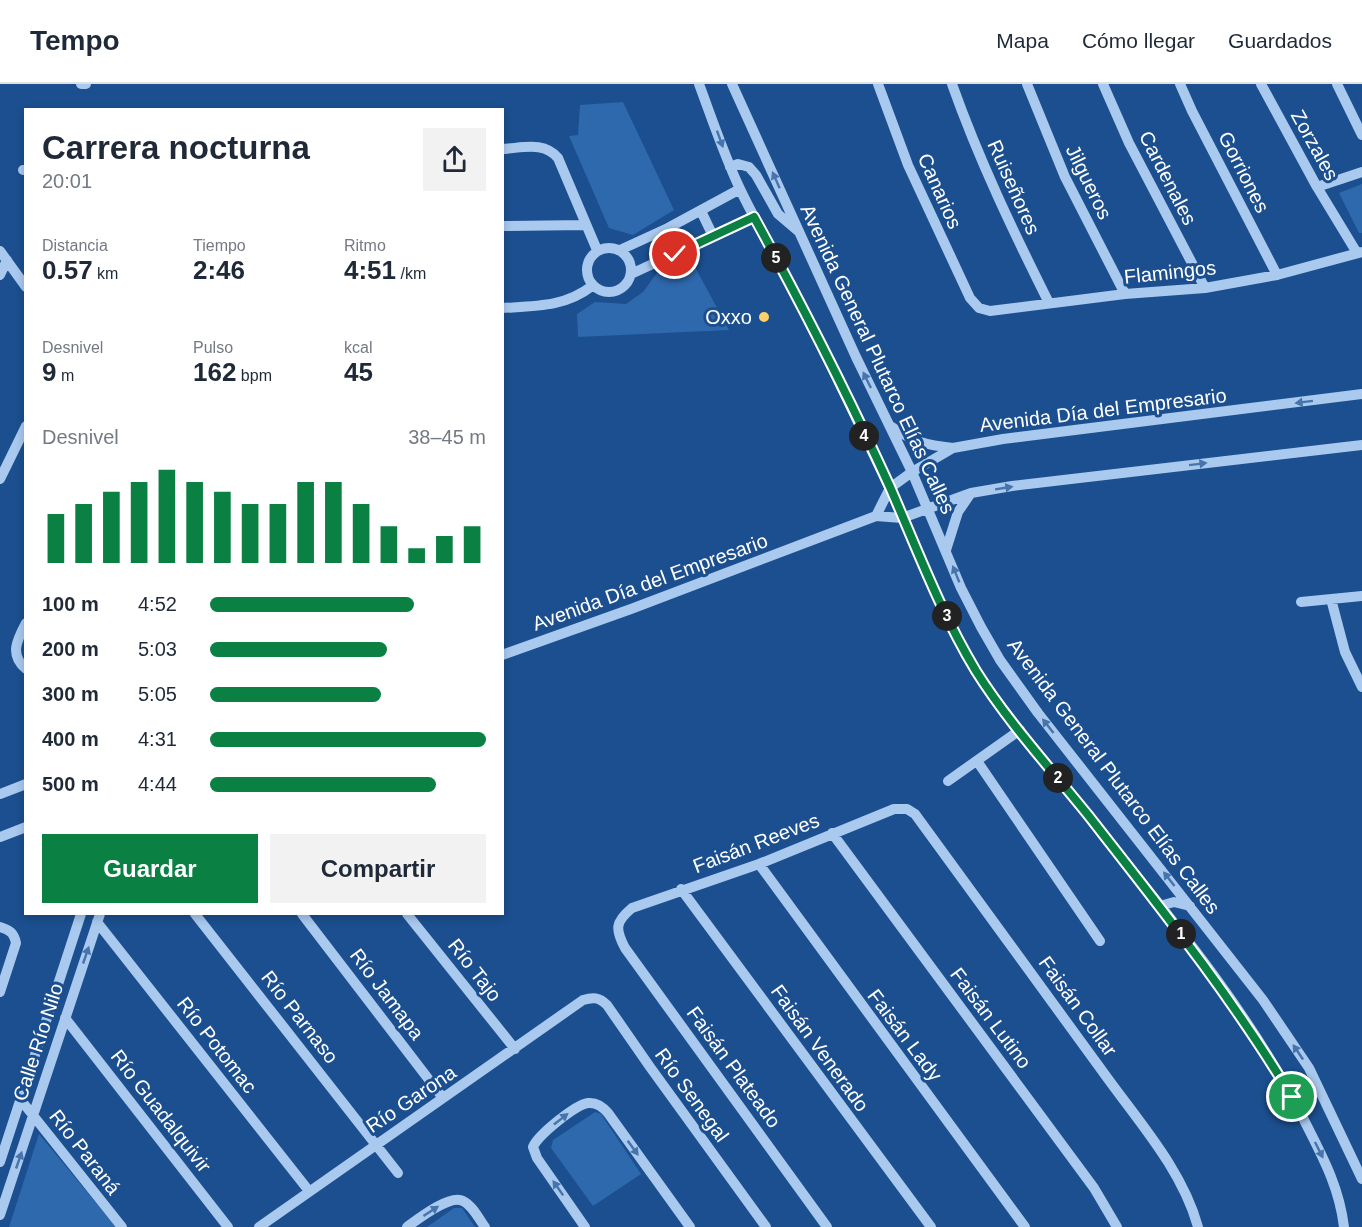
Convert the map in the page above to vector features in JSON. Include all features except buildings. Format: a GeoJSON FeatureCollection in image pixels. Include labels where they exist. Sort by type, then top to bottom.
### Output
{"type":"FeatureCollection","features":[{"type":"Feature","properties":{"kind":"street"},"geometry":{"type":"LineString","coordinates":[[81,84],[86,84]]}},
{"type":"Feature","properties":{"kind":"street","name":"Avenida General Plutarco Elías Calles"},"geometry":{"type":"LineString","coordinates":[[699,84],[740,189],[794,292],[890,488],[959,640],[978,673],[1200,957],[1249,1028],[1292,1097],[1337,1187],[1344,1227]]}},
{"type":"Feature","properties":{"kind":"street","name":"Avenida General Plutarco Elías Calles"},"geometry":{"type":"LineString","coordinates":[[732,84],[856,357],[912,472],[961,588],[1000,660],[1038,713],[1263,1000],[1309,1068],[1362,1179]]}},
{"type":"Feature","properties":{"kind":"street","name":"Canarios"},"geometry":{"type":"LineString","coordinates":[[878,84],[912,174],[970,298],[979,308]]}},
{"type":"Feature","properties":{"kind":"street","name":"Ruiseñores"},"geometry":{"type":"LineString","coordinates":[[952,84],[969,131],[1001,205],[1049,303]]}},
{"type":"Feature","properties":{"kind":"street","name":"Jilgueros"},"geometry":{"type":"LineString","coordinates":[[1027,84],[1065,177],[1125,294]]}},
{"type":"Feature","properties":{"kind":"street","name":"Cardenales"},"geometry":{"type":"LineString","coordinates":[[1103,84],[1129,143],[1205,288]]}},
{"type":"Feature","properties":{"kind":"street","name":"Gorriones"},"geometry":{"type":"LineString","coordinates":[[1180,84],[1277,275]]}},
{"type":"Feature","properties":{"kind":"street","name":"Zorzales"},"geometry":{"type":"LineString","coordinates":[[1261,84],[1317,187],[1359,252]]}},
{"type":"Feature","properties":{"kind":"street"},"geometry":{"type":"LineString","coordinates":[[1337,84],[1362,135]]}},
{"type":"Feature","properties":{"kind":"street"},"geometry":{"type":"LineString","coordinates":[[504,149],[543,147],[551,150],[558,158],[597,250]]}},
{"type":"Feature","properties":{"kind":"street"},"geometry":{"type":"LineString","coordinates":[[730,167],[738,164],[749,167],[778,214],[800,233]]}},
{"type":"Feature","properties":{"kind":"street"},"geometry":{"type":"LineString","coordinates":[[1317,187],[1362,172]]}},
{"type":"Feature","properties":{"kind":"street"},"geometry":{"type":"LineString","coordinates":[[620,250],[701,211],[740,189]]}},
{"type":"Feature","properties":{"kind":"street"},"geometry":{"type":"LineString","coordinates":[[701,211],[713,236]]}},
{"type":"Feature","properties":{"kind":"street"},"geometry":{"type":"LineString","coordinates":[[631,274],[754,217]]}},
{"type":"Feature","properties":{"kind":"street"},"geometry":{"type":"LineString","coordinates":[[504,226],[585,225]]}},
{"type":"Feature","properties":{"kind":"street"},"geometry":{"type":"LineString","coordinates":[[608,247],[620,250],[629,260],[631,274],[627,284],[620,291],[600,292],[592,286],[586,274],[588,260],[597,250],[608,247]]}},
{"type":"Feature","properties":{"kind":"street","name":"Flamingos"},"geometry":{"type":"LineString","coordinates":[[979,308],[990,311],[1125,294],[1205,288],[1277,275],[1359,252]]}},
{"type":"Feature","properties":{"kind":"street"},"geometry":{"type":"LineString","coordinates":[[0,275],[3,256]]}},
{"type":"Feature","properties":{"kind":"street"},"geometry":{"type":"LineString","coordinates":[[3,256],[24,284]]}},
{"type":"Feature","properties":{"kind":"street"},"geometry":{"type":"LineString","coordinates":[[504,308],[561,303],[578,297],[592,286]]}},
{"type":"Feature","properties":{"kind":"street","name":"Avenida Día del Empresario"},"geometry":{"type":"LineString","coordinates":[[876,516],[890,488],[953,448],[1003,439],[1362,394]]}},
{"type":"Feature","properties":{"kind":"street"},"geometry":{"type":"LineString","coordinates":[[890,426],[908,438],[925,444],[953,448]]}},
{"type":"Feature","properties":{"kind":"street"},"geometry":{"type":"LineString","coordinates":[[0,479],[24,430]]}},
{"type":"Feature","properties":{"kind":"street","name":"Avenida Día del Empresario"},"geometry":{"type":"LineString","coordinates":[[504,654],[631,609],[876,516],[902,518],[971,493],[1012,486],[1362,445]]}},
{"type":"Feature","properties":{"kind":"street"},"geometry":{"type":"LineString","coordinates":[[946,550],[958,512],[971,493]]}},
{"type":"Feature","properties":{"kind":"street"},"geometry":{"type":"LineString","coordinates":[[1301,602],[1362,596]]}},
{"type":"Feature","properties":{"kind":"street"},"geometry":{"type":"LineString","coordinates":[[1331,600],[1345,652],[1362,687]]}},
{"type":"Feature","properties":{"kind":"street"},"geometry":{"type":"LineString","coordinates":[[24,628],[15,649],[16,657],[24,667]]}},
{"type":"Feature","properties":{"kind":"street"},"geometry":{"type":"LineString","coordinates":[[948,781],[1020,729]]}},
{"type":"Feature","properties":{"kind":"street"},"geometry":{"type":"LineString","coordinates":[[977,761],[1100,941]]}},
{"type":"Feature","properties":{"kind":"street"},"geometry":{"type":"LineString","coordinates":[[0,794],[24,785]]}},
{"type":"Feature","properties":{"kind":"street","name":"Faisán Reeves"},"geometry":{"type":"LineString","coordinates":[[617,926],[623,915],[632,908],[681,889],[759,864],[894,809],[907,809],[915,814]]}},
{"type":"Feature","properties":{"kind":"street","name":"Faisán Collar"},"geometry":{"type":"LineString","coordinates":[[915,814],[1167,1162],[1190,1202],[1198,1227]]}},
{"type":"Feature","properties":{"kind":"street"},"geometry":{"type":"LineString","coordinates":[[0,837],[24,828]]}},
{"type":"Feature","properties":{"kind":"street","name":"Faisán Lutino"},"geometry":{"type":"LineString","coordinates":[[832,833],[1094,1188],[1117,1227]]}},
{"type":"Feature","properties":{"kind":"street","name":"Faisán Lady"},"geometry":{"type":"LineString","coordinates":[[759,864],[1025,1227]]}},
{"type":"Feature","properties":{"kind":"street","name":"Faisán Venerado"},"geometry":{"type":"LineString","coordinates":[[681,889],[931,1227]]}},
{"type":"Feature","properties":{"kind":"street"},"geometry":{"type":"LineString","coordinates":[[1160,906],[1174,902],[1190,906]]}},
{"type":"Feature","properties":{"kind":"street","name":"Calle Río Nilo"},"geometry":{"type":"LineString","coordinates":[[0,1162],[81,915]]}},
{"type":"Feature","properties":{"kind":"street","name":"Río Parnaso"},"geometry":{"type":"LineString","coordinates":[[196,915],[398,1173]]}},
{"type":"Feature","properties":{"kind":"street","name":"Río Jamapa"},"geometry":{"type":"LineString","coordinates":[[303,915],[444,1098]]}},
{"type":"Feature","properties":{"kind":"street","name":"Río Tajo"},"geometry":{"type":"LineString","coordinates":[[408,915],[515,1049]]}},
{"type":"Feature","properties":{"kind":"street","name":"Calle Río Nilo"},"geometry":{"type":"LineString","coordinates":[[0,1215],[98,918]]}},
{"type":"Feature","properties":{"kind":"street","name":"Río Potomac"},"geometry":{"type":"LineString","coordinates":[[98,918],[309,1191]]}},
{"type":"Feature","properties":{"kind":"street","name":"Faisán Plateado"},"geometry":{"type":"LineString","coordinates":[[617,926],[619,937],[625,948],[828,1227]]}},
{"type":"Feature","properties":{"kind":"street"},"geometry":{"type":"LineString","coordinates":[[0,927],[10,930],[15,936],[16,943],[0,992]]}},
{"type":"Feature","properties":{"kind":"street","name":"Río Senegal"},"geometry":{"type":"LineString","coordinates":[[583,1000],[592,997],[608,1005],[766,1227]]}},
{"type":"Feature","properties":{"kind":"street","name":"Río Garona"},"geometry":{"type":"LineString","coordinates":[[259,1227],[583,1000]]}},
{"type":"Feature","properties":{"kind":"street","name":"Río Guadalquivir"},"geometry":{"type":"LineString","coordinates":[[65,1018],[228,1227]]}},
{"type":"Feature","properties":{"kind":"street","name":"Río Paraná"},"geometry":{"type":"LineString","coordinates":[[20,1099],[122,1227]]}},
{"type":"Feature","properties":{"kind":"street"},"geometry":{"type":"LineString","coordinates":[[585,1227],[537,1158],[533,1147],[538,1137],[574,1109],[588,1103],[596,1104],[609,1113],[690,1227]]}},
{"type":"Feature","properties":{"kind":"street"},"geometry":{"type":"LineString","coordinates":[[407,1227],[437,1207],[456,1199],[462,1200],[469,1206],[485,1227]]}},
{"type":"Feature","properties":{"kind":"shaded area"},"geometry":{"type":"Polygon","coordinates":[[[623,102],[674,210],[633,235],[609,228],[569,136],[578,135],[580,105],[623,102]]]}},
{"type":"Feature","properties":{"kind":"shaded area"},"geometry":{"type":"Polygon","coordinates":[[[1362,184],[1362,233],[1359,233],[1339,193],[1362,184]]]}},
{"type":"Feature","properties":{"kind":"shaded area"},"geometry":{"type":"Polygon","coordinates":[[[689,256],[729,330],[578,337],[577,314],[595,302],[626,304],[643,292],[657,273],[689,256]]]}},
{"type":"Feature","properties":{"kind":"shaded area"},"geometry":{"type":"Polygon","coordinates":[[[595,1112],[601,1114],[641,1174],[593,1206],[551,1148],[553,1140],[595,1112]]]}},
{"type":"Feature","properties":{"kind":"shaded area"},"geometry":{"type":"Polygon","coordinates":[[[39,1134],[116,1227],[9,1227],[39,1134]]]}},
{"type":"Feature","properties":{"kind":"shaded area"},"geometry":{"type":"Polygon","coordinates":[[[454,1208],[462,1208],[475,1227],[427,1227],[454,1208]]]}},
{"type":"Feature","properties":{"kind":"place","name":"Oxxo"},"geometry":{"type":"Point","coordinates":[764,317]}},
{"type":"Feature","properties":{"kind":"route"},"geometry":{"type":"LineString","coordinates":[[675,254],[754,217],[794,292],[890,488],[925,571],[978,673],[1200,957],[1249,1028],[1292,1097]]}}]}
